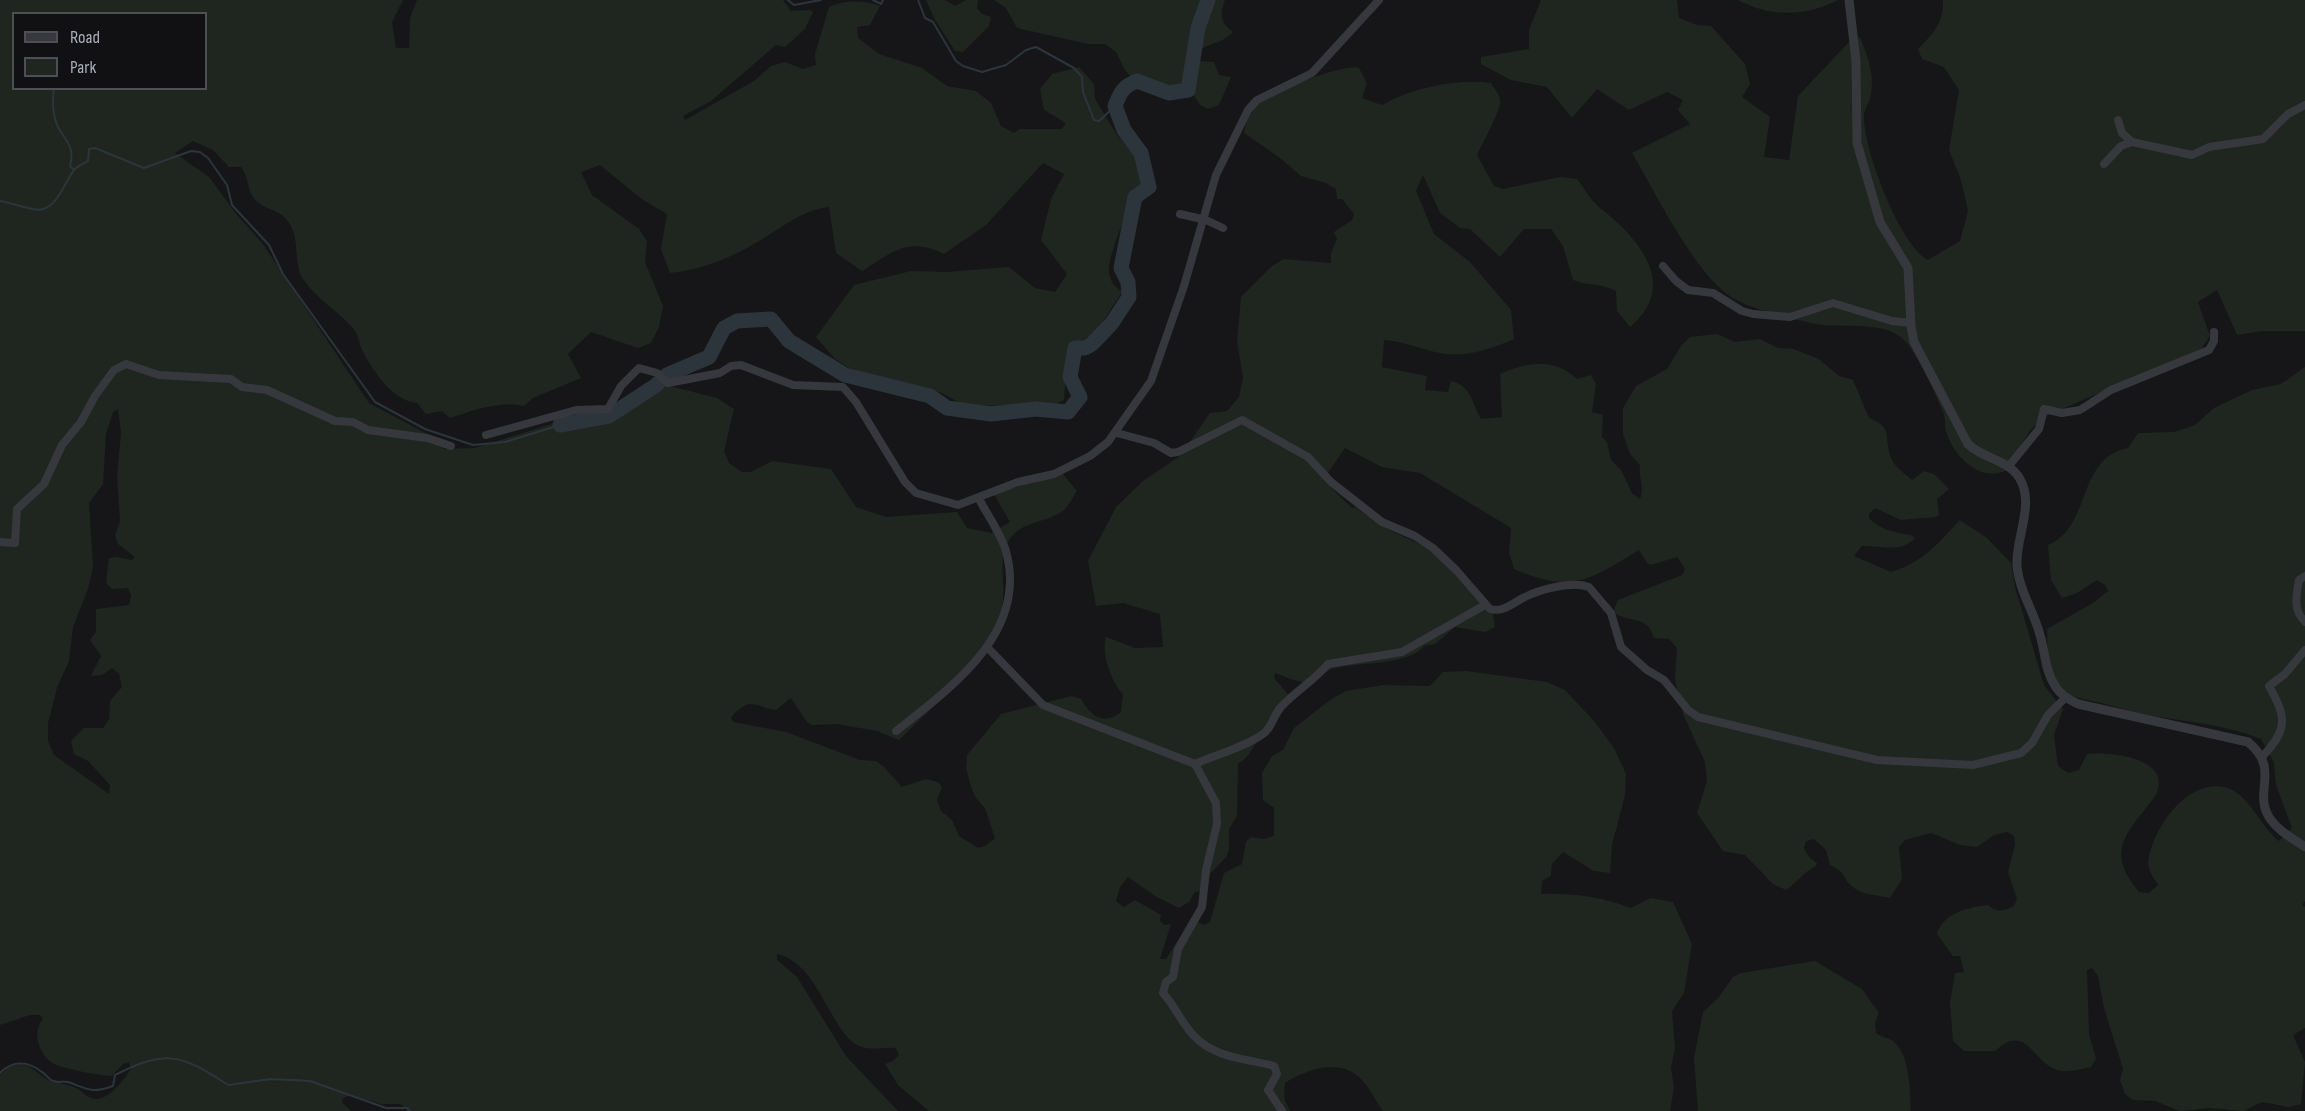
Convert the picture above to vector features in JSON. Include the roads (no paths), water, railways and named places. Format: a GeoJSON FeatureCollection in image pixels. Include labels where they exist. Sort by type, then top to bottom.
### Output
{"type":"FeatureCollection","features":[{"type":"Feature","properties":{"kind":"street"},"geometry":{"type":"LineString","coordinates":[[486,435],[576,410],[608,409],[621,386],[639,368],[657,373],[668,383],[720,373],[731,366],[741,364],[793,385],[843,387],[856,402],[910,489],[958,505],[1069,467],[1100,449],[1117,433],[1150,381],[1184,286],[1216,175],[1252,105],[1312,74],[1379,0]]}},
{"type":"Feature","properties":{"kind":"street"},"geometry":{"type":"LineString","coordinates":[[1848,0],[1856,61],[1857,143],[1880,222],[1908,268],[1911,323],[1920,356],[1968,444],[1977,453],[2008,467],[2020,478],[2025,499],[2018,554],[2018,574],[2040,634],[2051,679],[2066,698],[2090,707],[2242,740],[2254,747],[2267,771],[2264,804],[2268,816],[2278,828],[2305,847]]}},
{"type":"Feature","properties":{"kind":"street"},"geometry":{"type":"LineString","coordinates":[[2118,120],[2122,133],[2132,142],[2192,155],[2209,147],[2237,145],[2263,139],[2288,114],[2305,105]]}},
{"type":"Feature","properties":{"kind":"street"},"geometry":{"type":"LineString","coordinates":[[2104,164],[2121,146],[2132,142]]}},
{"type":"Feature","properties":{"kind":"street"},"geometry":{"type":"LineString","coordinates":[[1180,214],[1202,219],[1223,228]]}},
{"type":"Feature","properties":{"kind":"street"},"geometry":{"type":"LineString","coordinates":[[1663,266],[1682,287],[1719,295],[1742,311],[1753,314],[1790,317],[1833,303],[1892,321],[1911,323]]}},
{"type":"Feature","properties":{"kind":"street"},"geometry":{"type":"LineString","coordinates":[[2008,467],[2039,429],[2041,412],[2044,409],[2062,413],[2080,410],[2111,390],[2209,350],[2214,341],[2214,332]]}},
{"type":"Feature","properties":{"kind":"street"},"geometry":{"type":"LineString","coordinates":[[0,542],[15,543],[16,509],[44,484],[62,445],[81,422],[95,396],[114,370],[126,364],[159,375],[231,379],[242,387],[267,390],[335,421],[352,422],[368,430],[427,438],[451,446]]}},
{"type":"Feature","properties":{"kind":"street"},"geometry":{"type":"LineString","coordinates":[[1117,433],[1154,443],[1171,453],[1178,453],[1242,420],[1308,457],[1331,482],[1382,522],[1415,536],[1433,548],[1457,571],[1485,605],[1495,611],[1539,592],[1569,586],[1589,587],[1611,613],[1621,647],[1647,670],[1664,681],[1688,710],[1698,717],[1877,760],[1973,765],[2011,757],[2026,750],[2048,715],[2066,698]]}},
{"type":"Feature","properties":{"kind":"street"},"geometry":{"type":"LineString","coordinates":[[896,731],[938,699],[988,648],[1005,610],[1009,580],[1005,548],[979,499]]}},
{"type":"Feature","properties":{"kind":"street"},"geometry":{"type":"LineString","coordinates":[[2305,576],[2299,580],[2296,603],[2297,615],[2305,622]]}},
{"type":"Feature","properties":{"kind":"street"},"geometry":{"type":"LineString","coordinates":[[1195,764],[1242,746],[1263,734],[1269,729],[1280,708],[1319,675],[1328,664],[1402,652],[1485,605]]}},
{"type":"Feature","properties":{"kind":"street"},"geometry":{"type":"LineString","coordinates":[[988,648],[1043,705],[1195,764],[1216,803],[1217,824],[1206,870],[1202,907],[1178,949],[1173,977],[1166,982],[1163,993],[1180,1014],[1191,1033],[1207,1047],[1232,1058],[1274,1066],[1277,1074],[1268,1090],[1282,1111]]}},
{"type":"Feature","properties":{"kind":"street"},"geometry":{"type":"LineString","coordinates":[[2262,758],[2279,734],[2283,723],[2283,711],[2270,686],[2285,674],[2305,650]]}},
{"type":"Feature","properties":{"kind":"waterway"},"geometry":{"type":"LineString","coordinates":[[788,0],[794,5],[821,0]]}},
{"type":"Feature","properties":{"kind":"waterway"},"geometry":{"type":"LineString","coordinates":[[873,0],[881,4],[883,0]]}},
{"type":"Feature","properties":{"kind":"waterway"},"geometry":{"type":"LineString","coordinates":[[918,0],[925,18],[933,22],[956,61],[963,66],[982,72],[1006,65],[1026,50],[1036,47],[1074,68],[1082,77],[1083,92],[1094,120],[1099,121],[1115,106]]}},
{"type":"Feature","properties":{"kind":"waterway"},"geometry":{"type":"LineString","coordinates":[[560,425],[609,416],[655,386],[667,375],[709,357],[724,328],[737,321],[771,319],[789,341],[845,375],[930,396],[947,408],[991,414],[1036,409],[1068,412],[1080,397],[1070,377],[1075,348],[1085,348],[1092,344],[1112,323],[1129,297],[1128,282],[1121,268],[1135,197],[1149,187],[1141,153],[1124,130],[1115,106],[1123,90],[1137,81],[1169,93],[1188,90],[1198,28],[1208,0]]}},
{"type":"Feature","properties":{"kind":"waterway"},"geometry":{"type":"LineString","coordinates":[[54,90],[55,117],[69,145],[72,154],[70,166],[74,170]]}},
{"type":"Feature","properties":{"kind":"waterway"},"geometry":{"type":"LineString","coordinates":[[0,201],[33,209],[48,207],[59,195],[75,169],[88,161],[89,149],[95,148],[144,168],[191,151],[200,152],[208,158],[227,185],[232,205],[269,245],[283,274],[375,402],[425,429],[473,445],[505,442],[560,425]]}},
{"type":"Feature","properties":{"kind":"waterway"},"geometry":{"type":"LineString","coordinates":[[0,1073],[15,1064],[26,1064],[37,1068],[53,1081],[68,1082],[90,1090],[100,1090],[113,1086],[115,1075],[133,1067],[148,1061],[173,1059],[198,1067],[228,1085],[271,1079],[310,1081],[386,1108],[407,1108],[410,1111]]}}]}
